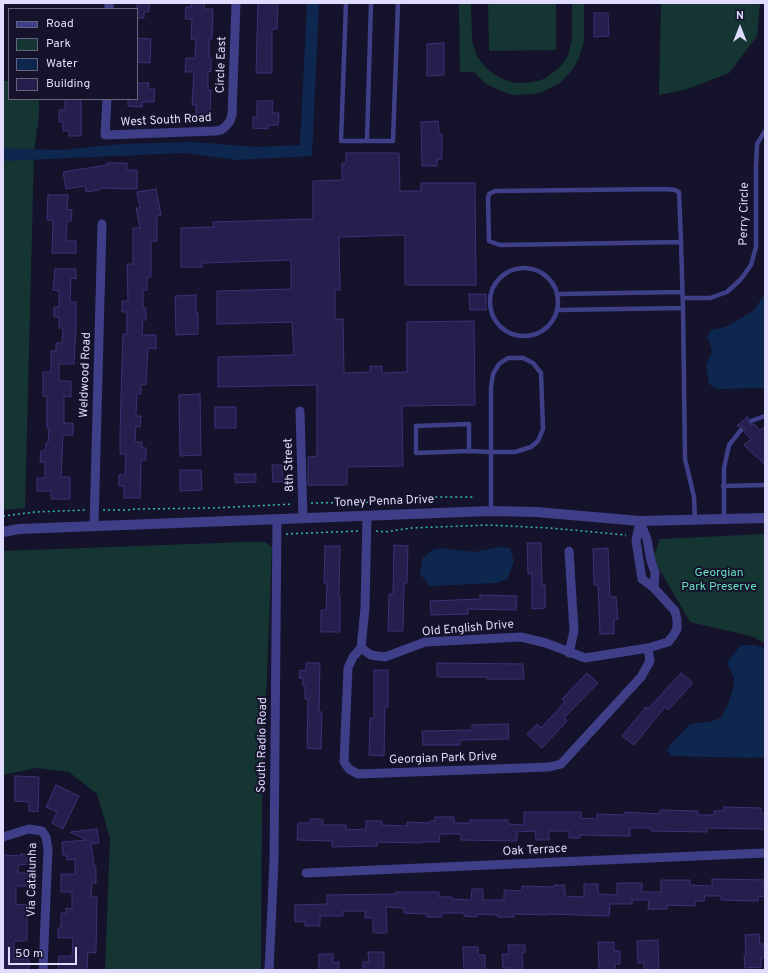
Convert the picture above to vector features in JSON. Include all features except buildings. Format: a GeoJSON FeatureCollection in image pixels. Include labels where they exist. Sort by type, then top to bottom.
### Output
{"type":"FeatureCollection","features":[{"type":"Feature","properties":{"kind":"street","name":"Circle East"},"geometry":{"type":"LineString","coordinates":[[226,126],[230,122],[232,116],[236,3]]}},
{"type":"Feature","properties":{"kind":"street","name":"West South Road"},"geometry":{"type":"LineString","coordinates":[[106,100],[106,135],[215,131],[221,130],[226,126]]}},
{"type":"Feature","properties":{"kind":"street","name":"Weldwood Road"},"geometry":{"type":"LineString","coordinates":[[94,526],[102,224]]}},
{"type":"Feature","properties":{"kind":"street","name":"8th Street"},"geometry":{"type":"LineString","coordinates":[[300,411],[304,519]]}},
{"type":"Feature","properties":{"kind":"street","name":"Toney Penna Drive"},"geometry":{"type":"LineString","coordinates":[[3,532],[94,526],[491,511],[536,512],[640,521],[765,518]]}},
{"type":"Feature","properties":{"kind":"street","name":"Georgian Park Drive"},"geometry":{"type":"LineString","coordinates":[[367,516],[365,608],[361,648],[353,657],[348,668],[344,762],[349,769],[358,774],[549,767],[561,764],[641,677],[650,661],[648,648]]}},
{"type":"Feature","properties":{"kind":"street","name":"South Radio Road"},"geometry":{"type":"LineString","coordinates":[[269,970],[274,861],[277,520]]}},
{"type":"Feature","properties":{"kind":"street"},"geometry":{"type":"LineString","coordinates":[[640,521],[647,539],[651,561],[655,572],[654,588]]}},
{"type":"Feature","properties":{"kind":"street"},"geometry":{"type":"LineString","coordinates":[[640,521],[636,541],[642,579],[654,588],[675,611],[677,620],[677,629],[668,642],[648,648]]}},
{"type":"Feature","properties":{"kind":"street"},"geometry":{"type":"LineString","coordinates":[[569,551],[574,631],[569,653]]}},
{"type":"Feature","properties":{"kind":"street","name":"Old English Drive"},"geometry":{"type":"LineString","coordinates":[[361,648],[371,655],[385,657],[425,642],[521,637],[546,643],[585,658],[648,648]]}},
{"type":"Feature","properties":{"kind":"street","name":"Via Catalunha"},"geometry":{"type":"LineString","coordinates":[[3,837],[30,829],[42,831],[46,837],[48,849],[43,970]]}},
{"type":"Feature","properties":{"kind":"street","name":"Oak Terrace"},"geometry":{"type":"LineString","coordinates":[[306,873],[765,853]]}},
{"type":"Feature","properties":{"kind":"lane"},"geometry":{"type":"LineString","coordinates":[[346,3],[341,141],[393,141],[398,3]]}},
{"type":"Feature","properties":{"kind":"lane"},"geometry":{"type":"LineString","coordinates":[[367,141],[371,3]]}},
{"type":"Feature","properties":{"kind":"lane","name":"Perry Circle"},"geometry":{"type":"LineString","coordinates":[[682,298],[710,298],[727,292],[741,279],[751,265],[756,247],[757,144],[765,131]]}},
{"type":"Feature","properties":{"kind":"lane"},"geometry":{"type":"LineString","coordinates":[[681,242],[500,245],[489,241],[489,194],[495,190],[666,188],[679,192],[681,242],[682,298],[683,308],[685,459],[694,497],[695,520]]}},
{"type":"Feature","properties":{"kind":"lane"},"geometry":{"type":"LineString","coordinates":[[523,268],[536,270],[544,274],[552,282],[558,294],[558,310],[556,317],[549,327],[534,336],[524,337],[508,333],[497,324],[490,311],[490,299],[493,287],[507,272],[523,268]]}},
{"type":"Feature","properties":{"kind":"lane"},"geometry":{"type":"LineString","coordinates":[[558,294],[682,292]]}},
{"type":"Feature","properties":{"kind":"lane"},"geometry":{"type":"LineString","coordinates":[[558,310],[683,308]]}},
{"type":"Feature","properties":{"kind":"lane"},"geometry":{"type":"LineString","coordinates":[[469,452],[469,424],[416,426],[416,453],[469,452],[491,452],[515,452],[532,447],[538,441],[543,429],[541,373],[533,363],[523,358],[508,358],[499,364],[493,374],[491,388],[491,452],[491,511]]}},
{"type":"Feature","properties":{"kind":"lane"},"geometry":{"type":"LineString","coordinates":[[751,421],[765,416]]}},
{"type":"Feature","properties":{"kind":"lane"},"geometry":{"type":"LineString","coordinates":[[724,519],[724,468],[729,445],[741,430]]}},
{"type":"Feature","properties":{"kind":"lane"},"geometry":{"type":"LineString","coordinates":[[723,486],[765,485]]}},
{"type":"Feature","properties":{"kind":"path"},"geometry":{"type":"LineString","coordinates":[[313,502],[391,503],[417,497],[474,497]]}},
{"type":"Feature","properties":{"kind":"path"},"geometry":{"type":"LineString","coordinates":[[103,510],[214,508],[289,504]]}},
{"type":"Feature","properties":{"kind":"path"},"geometry":{"type":"LineString","coordinates":[[3,516],[35,512],[86,510]]}},
{"type":"Feature","properties":{"kind":"path"},"geometry":{"type":"LineString","coordinates":[[373,530],[385,532],[411,528],[489,525],[550,528],[626,535]]}},
{"type":"Feature","properties":{"kind":"path"},"geometry":{"type":"LineString","coordinates":[[286,534],[360,530]]}},
{"type":"Feature","properties":{"kind":"green space"},"geometry":{"type":"Polygon","coordinates":[[[459,3],[471,3],[472,41],[477,56],[482,63],[487,69],[500,78],[515,83],[523,83],[538,81],[546,78],[564,62],[568,55],[572,40],[572,3],[584,3],[584,42],[578,60],[573,69],[560,83],[542,92],[533,94],[513,95],[486,84],[473,71],[460,72],[459,3]]]}},
{"type":"Feature","properties":{"kind":"green space"},"geometry":{"type":"Polygon","coordinates":[[[488,3],[556,3],[556,50],[489,51],[488,3]]]}},
{"type":"Feature","properties":{"kind":"green space"},"geometry":{"type":"Polygon","coordinates":[[[661,3],[760,3],[757,36],[729,73],[688,89],[659,95],[661,3]]]}},
{"type":"Feature","properties":{"kind":"green space"},"geometry":{"type":"Polygon","coordinates":[[[3,81],[8,81],[8,100],[39,100],[39,115],[34,152],[25,508],[3,510],[3,81]]]}},
{"type":"Feature","properties":{"kind":"green space","name":"Georgian Park Preserve"},"geometry":{"type":"Polygon","coordinates":[[[765,534],[765,643],[751,636],[690,622],[653,558],[660,539],[765,534]]]}},
{"type":"Feature","properties":{"kind":"green space"},"geometry":{"type":"Polygon","coordinates":[[[265,542],[272,547],[262,802],[261,970],[105,970],[110,838],[97,794],[69,772],[36,768],[3,775],[3,551],[265,542]]]}},
{"type":"Feature","properties":{"kind":"water"},"geometry":{"type":"Polygon","coordinates":[[[307,3],[319,3],[312,156],[236,160],[185,153],[3,161],[3,148],[60,150],[121,144],[194,142],[257,147],[300,145],[307,3]]]}},
{"type":"Feature","properties":{"kind":"water"},"geometry":{"type":"Polygon","coordinates":[[[765,294],[765,388],[716,389],[709,384],[706,365],[712,352],[707,338],[711,330],[726,327],[753,311],[765,294]]]}},
{"type":"Feature","properties":{"kind":"water"},"geometry":{"type":"Polygon","coordinates":[[[499,547],[510,548],[514,562],[507,579],[497,583],[430,586],[420,574],[422,559],[432,550],[440,548],[474,552],[499,547]]]}},
{"type":"Feature","properties":{"kind":"water"},"geometry":{"type":"Polygon","coordinates":[[[741,645],[755,645],[765,648],[765,757],[671,756],[667,750],[690,724],[709,722],[721,718],[728,704],[733,688],[734,678],[727,662],[741,645]]]}}]}
